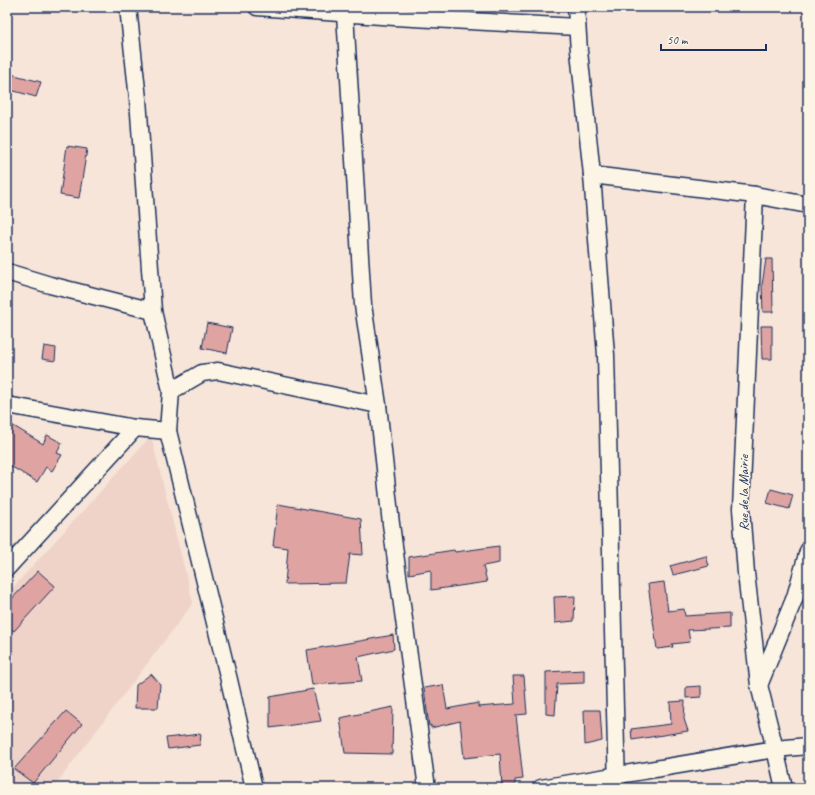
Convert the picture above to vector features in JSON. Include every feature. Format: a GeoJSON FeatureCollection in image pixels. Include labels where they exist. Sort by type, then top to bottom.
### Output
{"type":"FeatureCollection","features":[{"type":"Feature","properties":{"kind":"street"},"geometry":{"type":"LineString","coordinates":[[128,7],[138,99],[153,311],[171,391],[168,431],[254,788]]}},
{"type":"Feature","properties":{"kind":"street"},"geometry":{"type":"LineString","coordinates":[[257,7],[345,14],[577,27]]}},
{"type":"Feature","properties":{"kind":"street"},"geometry":{"type":"LineString","coordinates":[[576,7],[592,175],[606,355],[616,782]]}},
{"type":"Feature","properties":{"kind":"street"},"geometry":{"type":"LineString","coordinates":[[345,14],[363,305],[378,404],[391,524],[427,788]]}},
{"type":"Feature","properties":{"kind":"street"},"geometry":{"type":"LineString","coordinates":[[592,175],[755,195],[808,205]]}},
{"type":"Feature","properties":{"kind":"street","name":"Rue de la Mairie"},"geometry":{"type":"LineString","coordinates":[[755,195],[741,509],[746,573],[759,685],[784,788]]}},
{"type":"Feature","properties":{"kind":"street"},"geometry":{"type":"LineString","coordinates":[[7,272],[50,285],[153,311]]}},
{"type":"Feature","properties":{"kind":"street"},"geometry":{"type":"LineString","coordinates":[[171,391],[202,373],[218,371],[378,404]]}},
{"type":"Feature","properties":{"kind":"street"},"geometry":{"type":"LineString","coordinates":[[7,405],[135,428],[168,431]]}},
{"type":"Feature","properties":{"kind":"street"},"geometry":{"type":"LineString","coordinates":[[7,568],[135,428]]}},
{"type":"Feature","properties":{"kind":"street"},"geometry":{"type":"LineString","coordinates":[[759,685],[795,597],[808,551]]}},
{"type":"Feature","properties":{"kind":"street"},"geometry":{"type":"LineString","coordinates":[[541,788],[616,782],[775,749],[808,746]]}},
{"type":"Feature","properties":{"kind":"shaded area"},"geometry":{"type":"Polygon","coordinates":[[[151,436],[193,603],[53,788],[7,788],[7,594],[151,436]]]}},
{"type":"Feature","properties":{"kind":"building"},"geometry":{"type":"Polygon","coordinates":[[[7,73],[41,82],[36,97],[7,89],[7,73]]]}},
{"type":"Feature","properties":{"kind":"building"},"geometry":{"type":"Polygon","coordinates":[[[67,146],[87,149],[79,198],[60,195],[67,146]]]}},
{"type":"Feature","properties":{"kind":"building"},"geometry":{"type":"Polygon","coordinates":[[[766,259],[772,259],[773,312],[763,312],[762,285],[766,259]]]}},
{"type":"Feature","properties":{"kind":"building"},"geometry":{"type":"Polygon","coordinates":[[[207,323],[232,328],[227,353],[202,348],[207,323]]]}},
{"type":"Feature","properties":{"kind":"building"},"geometry":{"type":"Polygon","coordinates":[[[761,326],[772,326],[772,359],[762,359],[761,326]]]}},
{"type":"Feature","properties":{"kind":"building"},"geometry":{"type":"Polygon","coordinates":[[[44,346],[56,348],[55,361],[42,359],[44,346]]]}},
{"type":"Feature","properties":{"kind":"building"},"geometry":{"type":"Polygon","coordinates":[[[7,422],[43,444],[47,435],[62,443],[57,453],[62,455],[52,471],[46,467],[37,482],[7,464],[7,422]]]}},
{"type":"Feature","properties":{"kind":"building"},"geometry":{"type":"Polygon","coordinates":[[[771,489],[793,495],[789,509],[767,503],[771,489]]]}},
{"type":"Feature","properties":{"kind":"building"},"geometry":{"type":"Polygon","coordinates":[[[278,504],[361,519],[363,555],[350,554],[346,583],[285,584],[288,548],[273,546],[278,504]]]}},
{"type":"Feature","properties":{"kind":"building"},"geometry":{"type":"Polygon","coordinates":[[[499,546],[499,563],[483,566],[487,582],[431,590],[431,570],[409,574],[409,557],[454,550],[455,552],[499,546]]]}},
{"type":"Feature","properties":{"kind":"building"},"geometry":{"type":"Polygon","coordinates":[[[706,556],[709,566],[673,575],[670,566],[706,556]]]}},
{"type":"Feature","properties":{"kind":"building"},"geometry":{"type":"Polygon","coordinates":[[[38,571],[55,586],[14,631],[7,625],[7,604],[38,571]]]}},
{"type":"Feature","properties":{"kind":"building"},"geometry":{"type":"Polygon","coordinates":[[[664,582],[668,611],[684,609],[685,616],[730,613],[730,628],[688,630],[690,642],[672,644],[673,647],[657,649],[648,584],[664,582]]]}},
{"type":"Feature","properties":{"kind":"building"},"geometry":{"type":"Polygon","coordinates":[[[575,596],[574,621],[555,623],[554,597],[575,596]]]}},
{"type":"Feature","properties":{"kind":"building"},"geometry":{"type":"Polygon","coordinates":[[[393,635],[394,649],[358,657],[362,681],[312,685],[307,650],[393,635]]]}},
{"type":"Feature","properties":{"kind":"building"},"geometry":{"type":"Polygon","coordinates":[[[584,670],[584,683],[557,684],[555,715],[546,714],[546,672],[584,670]]]}},
{"type":"Feature","properties":{"kind":"building"},"geometry":{"type":"Polygon","coordinates":[[[151,674],[160,684],[158,708],[135,708],[136,685],[151,674]]]}},
{"type":"Feature","properties":{"kind":"building"},"geometry":{"type":"Polygon","coordinates":[[[513,676],[524,676],[527,714],[516,715],[523,779],[515,780],[515,786],[502,787],[500,754],[464,758],[460,721],[431,728],[431,725],[429,726],[424,688],[443,685],[447,709],[478,703],[478,707],[515,704],[513,676]]]}},
{"type":"Feature","properties":{"kind":"building"},"geometry":{"type":"Polygon","coordinates":[[[701,686],[701,697],[686,698],[686,687],[701,686]]]}},
{"type":"Feature","properties":{"kind":"building"},"geometry":{"type":"Polygon","coordinates":[[[313,689],[321,721],[270,728],[270,697],[313,689]]]}},
{"type":"Feature","properties":{"kind":"building"},"geometry":{"type":"Polygon","coordinates":[[[685,701],[684,719],[688,731],[632,740],[631,729],[671,724],[670,702],[685,701]]]}},
{"type":"Feature","properties":{"kind":"building"},"geometry":{"type":"Polygon","coordinates":[[[393,707],[392,754],[345,753],[340,718],[393,707]]]}},
{"type":"Feature","properties":{"kind":"building"},"geometry":{"type":"Polygon","coordinates":[[[584,710],[600,710],[602,741],[585,745],[584,710]]]}},
{"type":"Feature","properties":{"kind":"building"},"geometry":{"type":"Polygon","coordinates":[[[66,711],[82,724],[33,783],[14,769],[66,711]]]}},
{"type":"Feature","properties":{"kind":"building"},"geometry":{"type":"Polygon","coordinates":[[[201,734],[200,745],[168,749],[166,738],[201,734]]]}}]}
